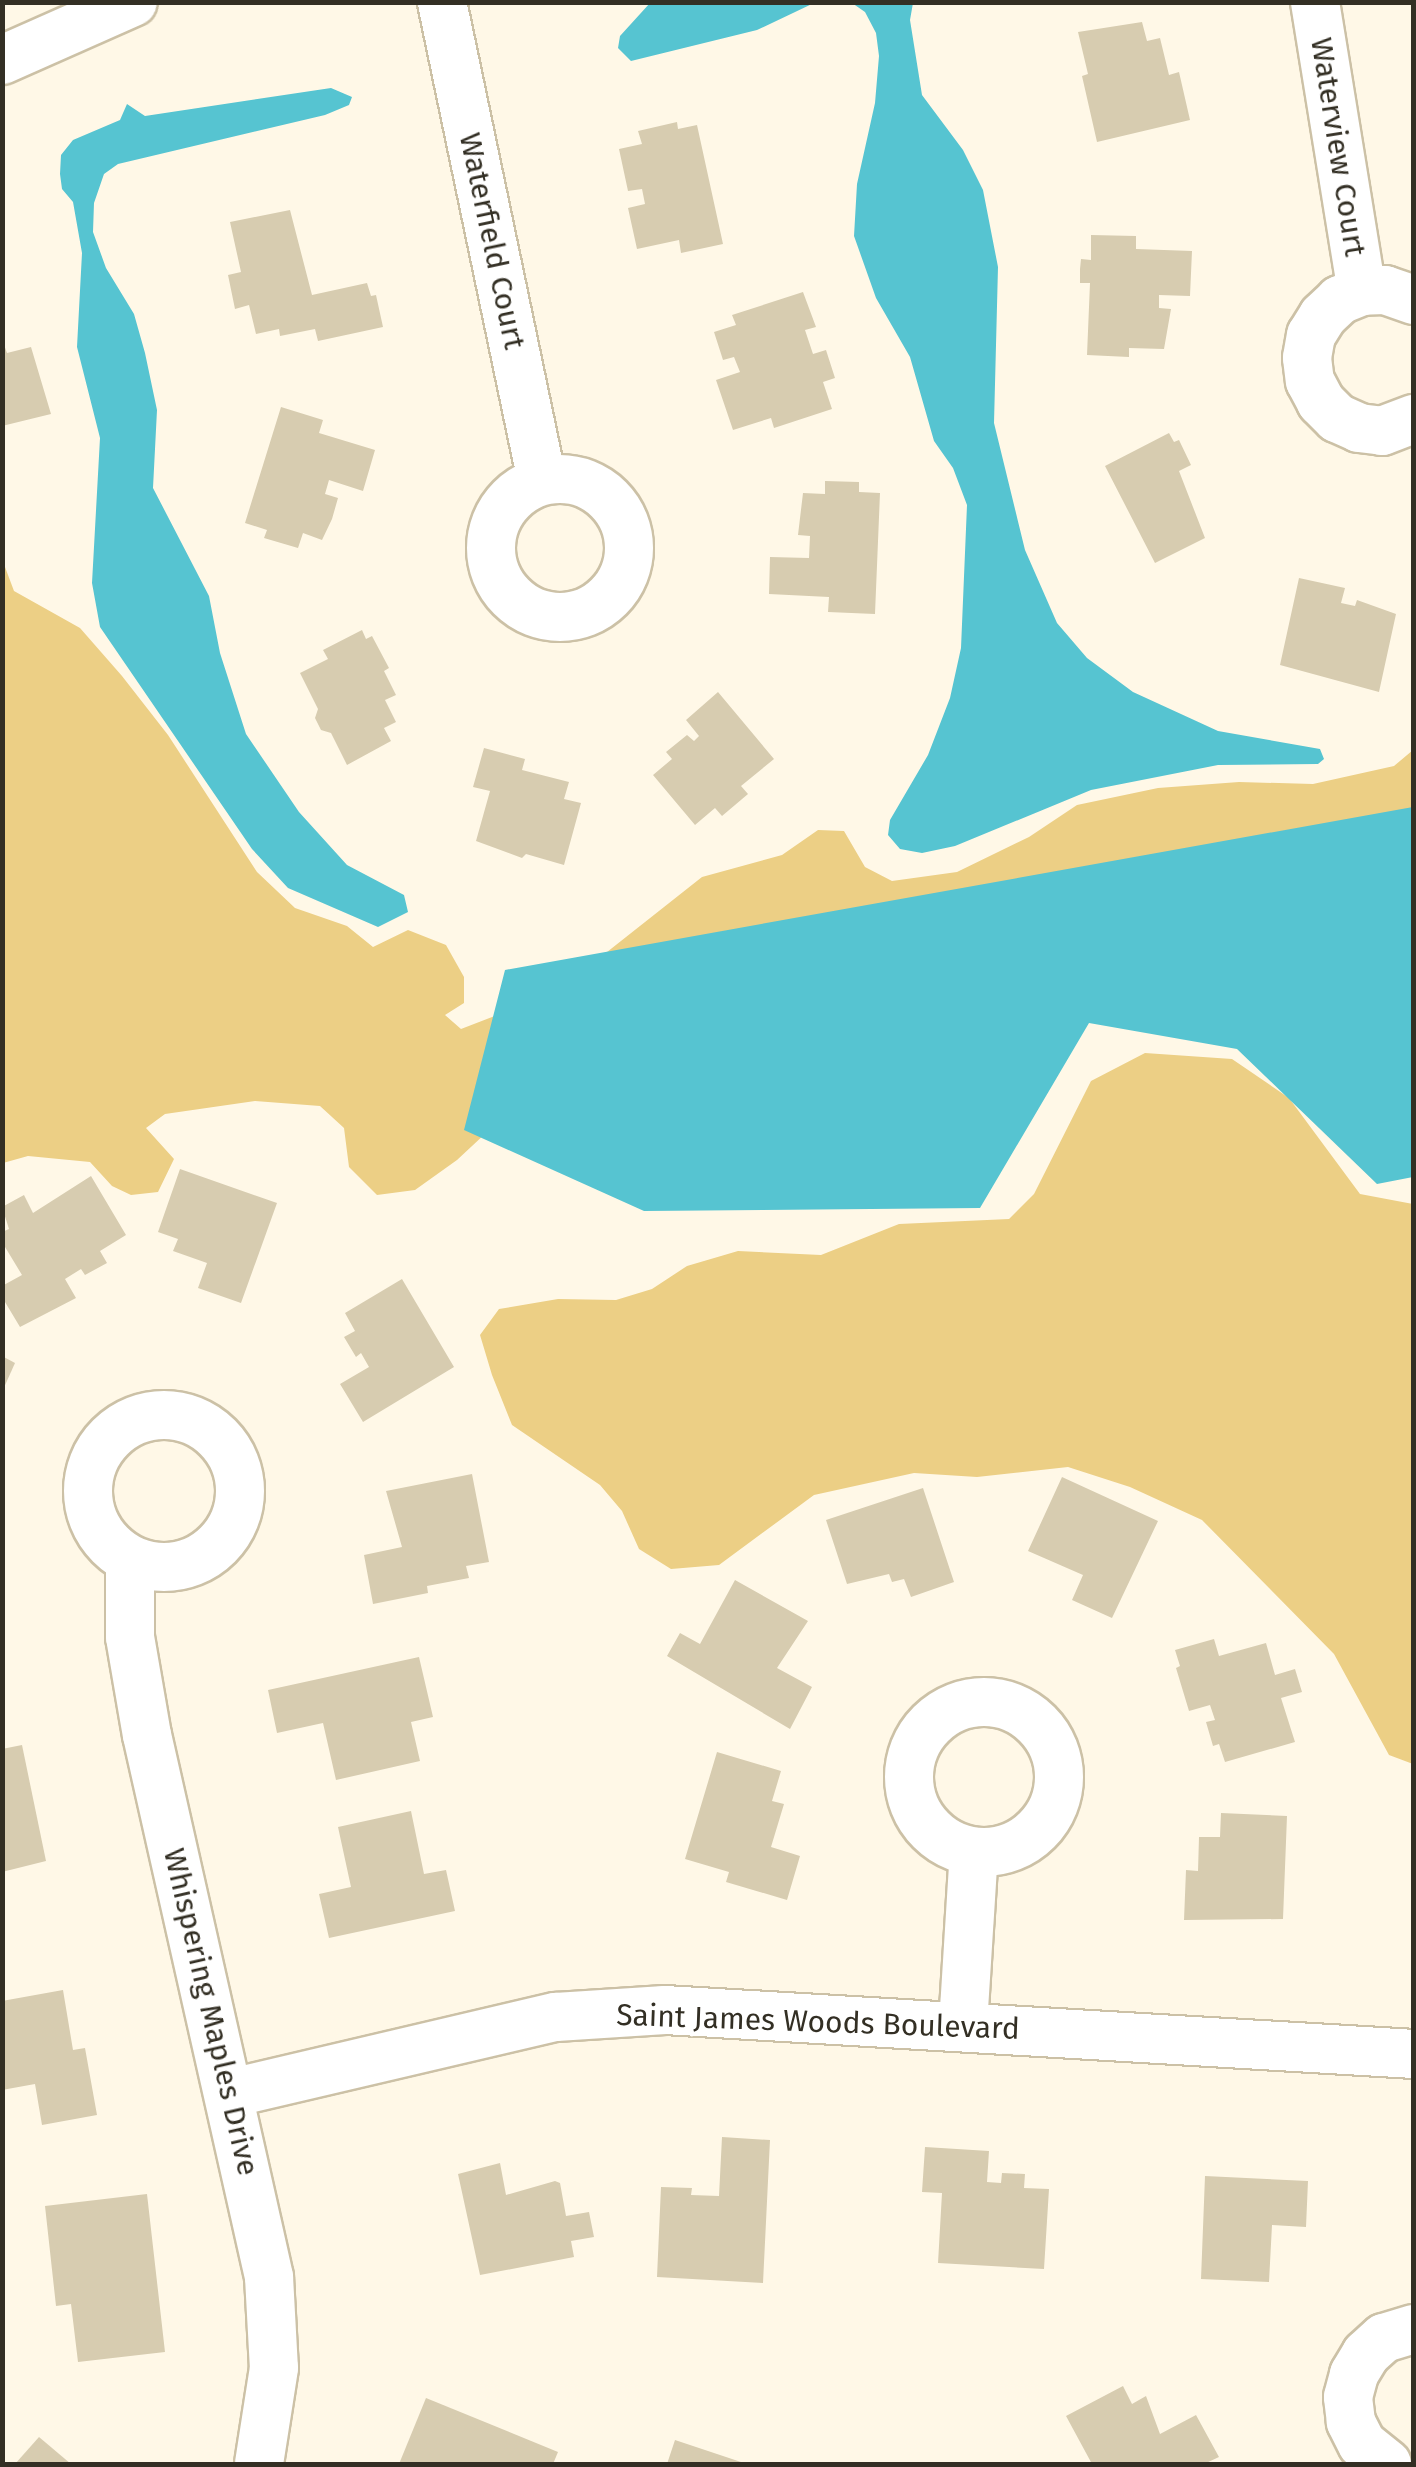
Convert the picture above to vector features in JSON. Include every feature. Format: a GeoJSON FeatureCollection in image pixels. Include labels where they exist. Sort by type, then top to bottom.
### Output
{"type":"FeatureCollection","features":[{"type":"Feature","properties":{"kind":"street"},"geometry":{"type":"LineString","coordinates":[[2,60],[133,2]]}},
{"type":"Feature","properties":{"kind":"street","name":"Waterfield Court"},"geometry":{"type":"LineString","coordinates":[[442,2],[542,480]]}},
{"type":"Feature","properties":{"kind":"street","name":"Waterview Court"},"geometry":{"type":"LineString","coordinates":[[1315,2],[1362,292]]}},
{"type":"Feature","properties":{"kind":"street","name":"Waterview Court"},"geometry":{"type":"LineString","coordinates":[[1414,300],[1385,290],[1362,292],[1340,300],[1311,335],[1306,358],[1310,381],[1321,402],[1337,418],[1358,428],[1382,430],[1414,420]]}},
{"type":"Feature","properties":{"kind":"street","name":"Whispering Maples Drive"},"geometry":{"type":"LineString","coordinates":[[130,1560],[130,1637],[147,1735],[231,2092],[274,2320],[270,2418],[259,2464]]}},
{"type":"Feature","properties":{"kind":"street"},"geometry":{"type":"LineString","coordinates":[[964,2025],[974,1852]]}},
{"type":"Feature","properties":{"kind":"street","name":"Saint James Woods Boulevard"},"geometry":{"type":"LineString","coordinates":[[231,2092],[556,2017],[665,2010],[1414,2054]]}},
{"type":"Feature","properties":{"kind":"street"},"geometry":{"type":"LineString","coordinates":[[1387,2464],[1362,2444],[1351,2422],[1348,2397],[1354,2374],[1366,2354],[1384,2338],[1414,2328]]}},
{"type":"Feature","properties":{"kind":"shaded area"},"geometry":{"type":"Polygon","coordinates":[[[2,559],[14,591],[80,628],[122,676],[168,735],[257,872],[295,908],[347,926],[373,947],[408,930],[446,945],[464,977],[464,1003],[445,1015],[461,1029],[518,1007],[583,971],[702,877],[782,855],[818,830],[844,831],[865,867],[892,881],[957,872],[1029,837],[1077,805],[1158,788],[1239,782],[1313,784],[1394,766],[1413,750],[1413,882],[501,1119],[457,1160],[415,1190],[377,1195],[349,1167],[344,1128],[320,1106],[255,1101],[165,1114],[146,1128],[174,1159],[158,1192],[131,1195],[112,1186],[90,1162],[28,1156],[3,1163],[2,559]]]}},
{"type":"Feature","properties":{"kind":"shaded area"},"geometry":{"type":"Polygon","coordinates":[[[1145,1053],[1232,1059],[1289,1098],[1360,1194],[1413,1204],[1413,1764],[1389,1755],[1334,1654],[1202,1520],[1130,1487],[1068,1467],[977,1477],[914,1473],[814,1495],[719,1565],[671,1569],[639,1549],[622,1511],[600,1485],[512,1425],[492,1375],[480,1335],[499,1309],[558,1299],[616,1300],[652,1289],[687,1266],[738,1251],[821,1255],[899,1224],[1009,1219],[1034,1194],[1091,1081],[1145,1053]]]}},
{"type":"Feature","properties":{"kind":"water"},"geometry":{"type":"Polygon","coordinates":[[[650,2],[814,3],[757,30],[631,61],[618,48],[620,36],[650,2]]]}},
{"type":"Feature","properties":{"kind":"water"},"geometry":{"type":"Polygon","coordinates":[[[852,3],[913,3],[910,20],[922,95],[963,150],[983,190],[998,267],[994,423],[1025,550],[1057,623],[1087,658],[1133,692],[1218,731],[1320,749],[1324,759],[1318,764],[1218,765],[1091,790],[955,846],[922,853],[900,849],[888,835],[890,820],[928,755],[950,698],[961,648],[967,505],[953,468],[934,441],[910,357],[876,298],[854,236],[857,184],[875,103],[879,56],[876,33],[865,12],[852,3]]]}},
{"type":"Feature","properties":{"kind":"water"},"geometry":{"type":"Polygon","coordinates":[[[331,88],[352,97],[349,105],[325,115],[118,164],[104,174],[94,203],[93,232],[106,268],[134,314],[145,353],[157,410],[153,488],[209,596],[220,653],[246,734],[299,812],[347,865],[404,895],[408,912],[378,927],[288,888],[252,849],[100,627],[92,583],[100,438],[77,347],[82,253],[73,202],[62,189],[60,174],[61,155],[73,140],[120,120],[127,104],[145,116],[331,88]]]}},
{"type":"Feature","properties":{"kind":"water"},"geometry":{"type":"Polygon","coordinates":[[[1413,807],[1413,1177],[1377,1184],[1237,1049],[1089,1023],[980,1208],[644,1211],[464,1130],[505,970],[1413,807]]]}},
{"type":"Feature","properties":{"kind":"building"},"geometry":{"type":"Polygon","coordinates":[[[1142,22],[1147,41],[1160,38],[1169,75],[1179,72],[1190,120],[1097,142],[1082,76],[1088,74],[1078,32],[1142,22]]]}},
{"type":"Feature","properties":{"kind":"building"},"geometry":{"type":"Polygon","coordinates":[[[677,122],[678,129],[697,125],[723,244],[681,253],[679,240],[637,249],[628,208],[645,204],[642,189],[628,191],[619,149],[642,144],[638,131],[677,122]]]}},
{"type":"Feature","properties":{"kind":"building"},"geometry":{"type":"Polygon","coordinates":[[[290,210],[312,295],[367,283],[371,296],[376,295],[383,327],[318,341],[315,329],[280,336],[279,329],[256,334],[249,305],[235,309],[228,275],[241,272],[230,222],[290,210]]]}},
{"type":"Feature","properties":{"kind":"building"},"geometry":{"type":"Polygon","coordinates":[[[1091,235],[1136,236],[1136,249],[1192,251],[1190,296],[1159,295],[1159,308],[1171,309],[1164,349],[1129,348],[1129,357],[1087,355],[1090,283],[1080,283],[1080,269],[1081,259],[1091,260],[1091,235]]]}},
{"type":"Feature","properties":{"kind":"building"},"geometry":{"type":"Polygon","coordinates":[[[803,292],[816,327],[805,330],[813,354],[826,350],[835,378],[823,382],[832,409],[774,428],[771,418],[733,430],[716,380],[740,372],[734,357],[723,360],[714,332],[736,325],[732,315],[803,292]]]}},
{"type":"Feature","properties":{"kind":"building"},"geometry":{"type":"Polygon","coordinates":[[[2,339],[7,353],[31,347],[51,414],[2,426],[2,339]]]}},
{"type":"Feature","properties":{"kind":"building"},"geometry":{"type":"Polygon","coordinates":[[[281,407],[323,420],[319,433],[375,450],[363,491],[329,480],[325,494],[338,498],[332,519],[322,540],[303,533],[298,548],[264,538],[267,530],[245,523],[281,407]]]}},
{"type":"Feature","properties":{"kind":"building"},"geometry":{"type":"Polygon","coordinates":[[[1169,433],[1174,442],[1179,440],[1191,465],[1179,471],[1205,538],[1155,563],[1105,466],[1169,433]]]}},
{"type":"Feature","properties":{"kind":"building"},"geometry":{"type":"Polygon","coordinates":[[[825,481],[859,482],[859,492],[880,493],[875,614],[828,612],[829,597],[769,594],[770,557],[809,558],[810,536],[798,535],[803,493],[825,494],[825,481]]]}},
{"type":"Feature","properties":{"kind":"building"},"geometry":{"type":"Polygon","coordinates":[[[1299,578],[1345,588],[1341,603],[1355,606],[1357,600],[1396,614],[1379,692],[1280,665],[1299,578]]]}},
{"type":"Feature","properties":{"kind":"building"},"geometry":{"type":"Polygon","coordinates":[[[362,630],[366,639],[372,636],[389,668],[384,671],[396,695],[385,700],[396,722],[384,728],[391,741],[347,765],[331,733],[321,730],[315,718],[318,709],[300,673],[328,659],[323,650],[362,630]]]}},
{"type":"Feature","properties":{"kind":"building"},"geometry":{"type":"Polygon","coordinates":[[[718,692],[774,759],[741,786],[748,794],[722,816],[715,808],[695,825],[653,775],[672,759],[666,752],[687,735],[694,741],[699,736],[686,720],[718,692]]]}},
{"type":"Feature","properties":{"kind":"building"},"geometry":{"type":"Polygon","coordinates":[[[484,748],[525,759],[522,770],[569,782],[564,799],[581,803],[564,865],[526,854],[522,858],[476,841],[490,791],[473,787],[484,748]]]}},
{"type":"Feature","properties":{"kind":"building"},"geometry":{"type":"Polygon","coordinates":[[[180,1169],[277,1203],[241,1303],[198,1288],[207,1263],[173,1251],[178,1239],[158,1232],[180,1169]]]}},
{"type":"Feature","properties":{"kind":"building"},"geometry":{"type":"Polygon","coordinates":[[[91,1176],[126,1235],[100,1251],[107,1263],[85,1275],[81,1269],[65,1279],[76,1298],[20,1327],[2,1297],[2,1286],[22,1275],[2,1242],[2,1232],[9,1229],[2,1207],[24,1195],[33,1213],[91,1176]]]}},
{"type":"Feature","properties":{"kind":"building"},"geometry":{"type":"Polygon","coordinates":[[[402,1279],[454,1367],[363,1422],[340,1384],[369,1367],[361,1353],[356,1357],[344,1337],[355,1331],[345,1313],[402,1279]]]}},
{"type":"Feature","properties":{"kind":"building"},"geometry":{"type":"Polygon","coordinates":[[[2,1356],[15,1363],[2,1392],[2,1356]]]}},
{"type":"Feature","properties":{"kind":"building"},"geometry":{"type":"Polygon","coordinates":[[[472,1474],[489,1562],[466,1566],[469,1578],[427,1586],[428,1593],[373,1604],[364,1555],[402,1547],[386,1491],[472,1474]]]}},
{"type":"Feature","properties":{"kind":"building"},"geometry":{"type":"Polygon","coordinates":[[[1062,1477],[1158,1521],[1112,1618],[1072,1600],[1083,1575],[1028,1551],[1062,1477]]]}},
{"type":"Feature","properties":{"kind":"building"},"geometry":{"type":"Polygon","coordinates":[[[923,1488],[954,1582],[911,1597],[904,1579],[892,1582],[889,1574],[847,1584],[826,1520],[923,1488]]]}},
{"type":"Feature","properties":{"kind":"building"},"geometry":{"type":"Polygon","coordinates":[[[735,1580],[808,1621],[777,1668],[812,1687],[790,1729],[667,1656],[680,1633],[700,1644],[735,1580]]]}},
{"type":"Feature","properties":{"kind":"building"},"geometry":{"type":"Polygon","coordinates":[[[1214,1639],[1219,1656],[1266,1643],[1275,1675],[1295,1669],[1302,1692],[1281,1698],[1295,1742],[1225,1762],[1219,1744],[1213,1746],[1206,1722],[1215,1720],[1210,1705],[1189,1711],[1176,1668],[1180,1666],[1175,1650],[1214,1639]]]}},
{"type":"Feature","properties":{"kind":"building"},"geometry":{"type":"Polygon","coordinates":[[[419,1657],[433,1717],[411,1722],[420,1761],[336,1780],[323,1723],[277,1733],[268,1690],[419,1657]]]}},
{"type":"Feature","properties":{"kind":"building"},"geometry":{"type":"Polygon","coordinates":[[[22,1745],[46,1861],[2,1872],[2,1749],[22,1745]]]}},
{"type":"Feature","properties":{"kind":"building"},"geometry":{"type":"Polygon","coordinates":[[[717,1752],[781,1771],[772,1801],[784,1804],[771,1847],[800,1856],[787,1900],[726,1882],[729,1872],[685,1859],[717,1752]]]}},
{"type":"Feature","properties":{"kind":"building"},"geometry":{"type":"Polygon","coordinates":[[[411,1811],[424,1874],[446,1870],[455,1911],[329,1938],[319,1894],[351,1887],[338,1827],[411,1811]]]}},
{"type":"Feature","properties":{"kind":"building"},"geometry":{"type":"Polygon","coordinates":[[[1221,1813],[1287,1816],[1283,1919],[1184,1920],[1186,1870],[1198,1871],[1199,1837],[1220,1837],[1221,1813]]]}},
{"type":"Feature","properties":{"kind":"building"},"geometry":{"type":"Polygon","coordinates":[[[63,1990],[73,2050],[85,2048],[97,2115],[42,2125],[35,2084],[2,2090],[2,2001],[63,1990]]]}},
{"type":"Feature","properties":{"kind":"building"},"geometry":{"type":"Polygon","coordinates":[[[722,2137],[770,2140],[763,2283],[657,2277],[661,2187],[692,2188],[691,2195],[719,2196],[722,2137]]]}},
{"type":"Feature","properties":{"kind":"building"},"geometry":{"type":"Polygon","coordinates":[[[925,2147],[989,2151],[987,2182],[1001,2183],[1002,2173],[1025,2174],[1024,2188],[1049,2189],[1044,2269],[938,2263],[942,2193],[922,2192],[925,2147]]]}},
{"type":"Feature","properties":{"kind":"building"},"geometry":{"type":"Polygon","coordinates":[[[500,2163],[506,2195],[555,2181],[560,2183],[566,2216],[589,2212],[594,2237],[571,2241],[574,2257],[480,2275],[458,2174],[500,2163]]]}},
{"type":"Feature","properties":{"kind":"building"},"geometry":{"type":"Polygon","coordinates":[[[1205,2176],[1308,2181],[1306,2227],[1272,2225],[1269,2282],[1201,2279],[1205,2176]]]}},
{"type":"Feature","properties":{"kind":"building"},"geometry":{"type":"Polygon","coordinates":[[[147,2194],[165,2352],[78,2362],[71,2304],[56,2306],[45,2206],[147,2194]]]}},
{"type":"Feature","properties":{"kind":"building"},"geometry":{"type":"Polygon","coordinates":[[[1123,2386],[1132,2404],[1146,2396],[1160,2434],[1196,2415],[1219,2457],[1204,2464],[1092,2464],[1066,2416],[1123,2386]]]}},
{"type":"Feature","properties":{"kind":"building"},"geometry":{"type":"Polygon","coordinates":[[[426,2398],[558,2452],[553,2464],[399,2464],[426,2398]]]}},
{"type":"Feature","properties":{"kind":"building"},"geometry":{"type":"Polygon","coordinates":[[[39,2437],[71,2464],[15,2464],[39,2437]]]}},
{"type":"Feature","properties":{"kind":"building"},"geometry":{"type":"Polygon","coordinates":[[[675,2440],[747,2464],[667,2464],[675,2440]]]}}]}
